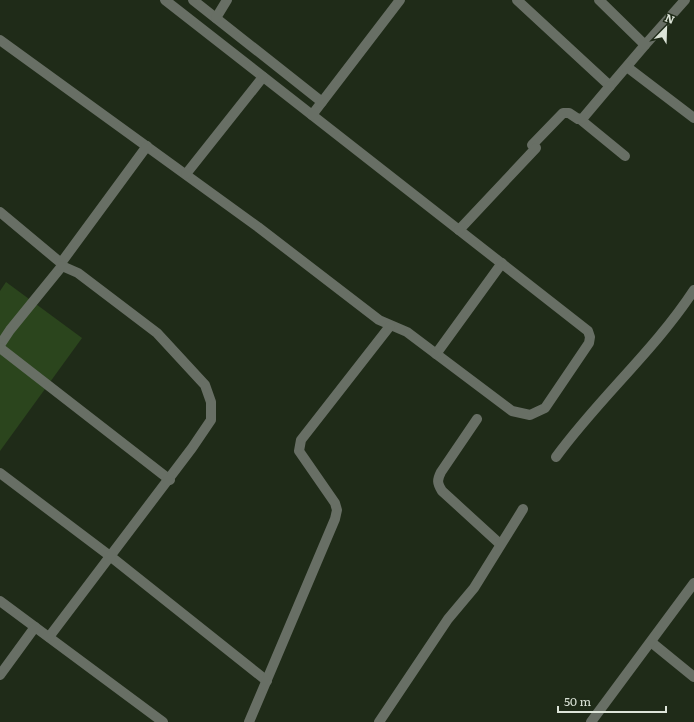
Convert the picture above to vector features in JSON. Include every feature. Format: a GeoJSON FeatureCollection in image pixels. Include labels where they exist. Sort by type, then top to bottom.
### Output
{"type":"FeatureCollection","features":[{"type":"Feature","properties":{"kind":"street"},"geometry":{"type":"LineString","coordinates":[[0,40],[258,227],[379,320],[407,332],[512,411],[530,415],[545,408],[588,343],[590,337],[588,330],[165,0]]}},
{"type":"Feature","properties":{"kind":"street"},"geometry":{"type":"LineString","coordinates":[[193,0],[322,102]]}},
{"type":"Feature","properties":{"kind":"street"},"geometry":{"type":"LineString","coordinates":[[216,18],[226,0]]}},
{"type":"Feature","properties":{"kind":"street"},"geometry":{"type":"LineString","coordinates":[[312,115],[400,0]]}},
{"type":"Feature","properties":{"kind":"street"},"geometry":{"type":"LineString","coordinates":[[517,0],[610,86]]}},
{"type":"Feature","properties":{"kind":"street"},"geometry":{"type":"LineString","coordinates":[[598,0],[645,45]]}},
{"type":"Feature","properties":{"kind":"street"},"geometry":{"type":"LineString","coordinates":[[581,120],[645,45],[686,0]]}},
{"type":"Feature","properties":{"kind":"street"},"geometry":{"type":"LineString","coordinates":[[627,67],[694,118]]}},
{"type":"Feature","properties":{"kind":"street"},"geometry":{"type":"LineString","coordinates":[[186,174],[263,77]]}},
{"type":"Feature","properties":{"kind":"street"},"geometry":{"type":"LineString","coordinates":[[459,230],[563,114],[568,113],[581,120],[625,156]]}},
{"type":"Feature","properties":{"kind":"street"},"geometry":{"type":"LineString","coordinates":[[147,146],[61,265],[10,330],[0,347],[170,480]]}},
{"type":"Feature","properties":{"kind":"street"},"geometry":{"type":"LineString","coordinates":[[0,212],[61,265],[78,273],[157,333],[205,385],[211,402],[211,420],[170,480],[49,637]]}},
{"type":"Feature","properties":{"kind":"street"},"geometry":{"type":"LineString","coordinates":[[436,354],[502,263]]}},
{"type":"Feature","properties":{"kind":"street"},"geometry":{"type":"LineString","coordinates":[[556,457],[578,428],[671,324],[694,290]]}},
{"type":"Feature","properties":{"kind":"street"},"geometry":{"type":"LineString","coordinates":[[250,722],[335,519],[337,510],[335,503],[299,451],[301,440],[390,326]]}},
{"type":"Feature","properties":{"kind":"street"},"geometry":{"type":"LineString","coordinates":[[477,419],[441,472],[437,479],[437,484],[442,491],[500,544]]}},
{"type":"Feature","properties":{"kind":"street"},"geometry":{"type":"LineString","coordinates":[[0,473],[110,556],[266,681]]}},
{"type":"Feature","properties":{"kind":"street"},"geometry":{"type":"LineString","coordinates":[[379,722],[448,619],[474,588],[523,509]]}},
{"type":"Feature","properties":{"kind":"street"},"geometry":{"type":"LineString","coordinates":[[591,722],[694,583]]}},
{"type":"Feature","properties":{"kind":"street"},"geometry":{"type":"LineString","coordinates":[[0,601],[163,722]]}},
{"type":"Feature","properties":{"kind":"street"},"geometry":{"type":"LineString","coordinates":[[0,675],[35,627]]}},
{"type":"Feature","properties":{"kind":"street"},"geometry":{"type":"LineString","coordinates":[[651,642],[694,677]]}},
{"type":"Feature","properties":{"kind":"green space"},"geometry":{"type":"Polygon","coordinates":[[[6,282],[82,338],[0,451],[0,291],[6,282]]]}}]}
